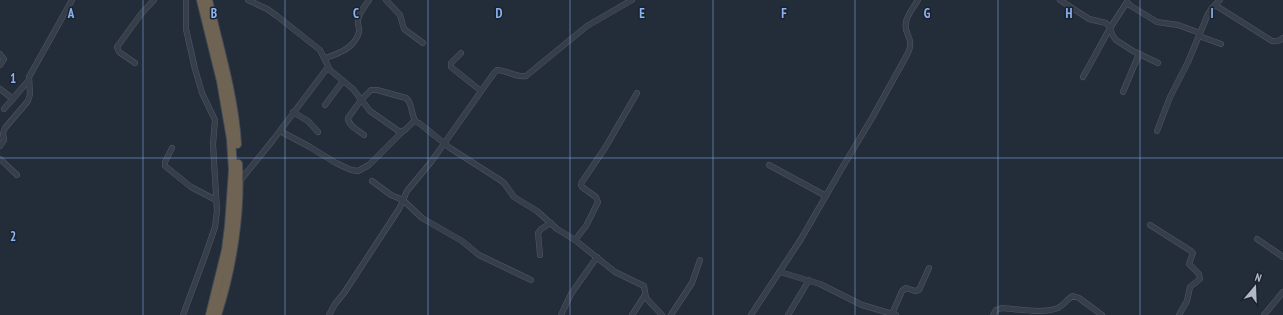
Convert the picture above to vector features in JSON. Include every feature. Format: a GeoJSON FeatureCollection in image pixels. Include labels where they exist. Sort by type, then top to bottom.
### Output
{"type":"FeatureCollection","features":[{"type":"Feature","properties":{"kind":"highway"},"geometry":{"type":"LineString","coordinates":[[201,0],[222,88],[231,139],[233,170],[226,250],[210,315]]}},
{"type":"Feature","properties":{"kind":"highway"},"geometry":{"type":"LineString","coordinates":[[208,0],[227,79],[234,119],[239,182],[231,258],[217,315]]}},
{"type":"Feature","properties":{"kind":"street"},"geometry":{"type":"LineString","coordinates":[[0,146],[4,140],[3,134],[5,128],[28,101],[30,94],[29,77],[72,0]]}},
{"type":"Feature","properties":{"kind":"street"},"geometry":{"type":"LineString","coordinates":[[135,63],[119,52],[117,47],[141,14],[154,0]]}},
{"type":"Feature","properties":{"kind":"street"},"geometry":{"type":"LineString","coordinates":[[183,315],[215,227],[217,211],[213,144],[215,120],[202,93],[195,69],[186,29],[186,0]]}},
{"type":"Feature","properties":{"kind":"street"},"geometry":{"type":"LineString","coordinates":[[325,58],[343,52],[352,44],[359,33],[358,19],[369,0]]}},
{"type":"Feature","properties":{"kind":"street"},"geometry":{"type":"LineString","coordinates":[[386,0],[400,15],[404,29],[423,43]]}},
{"type":"Feature","properties":{"kind":"street"},"geometry":{"type":"LineString","coordinates":[[329,315],[334,304],[344,293],[399,209],[407,191],[431,162],[490,77],[497,70],[522,76],[530,74],[587,26],[632,0]]}},
{"type":"Feature","properties":{"kind":"street"},"geometry":{"type":"LineString","coordinates":[[751,315],[802,239],[908,53],[911,44],[905,24],[918,0]]}},
{"type":"Feature","properties":{"kind":"street"},"geometry":{"type":"LineString","coordinates":[[1060,0],[1089,20],[1106,23],[1114,38],[1139,54],[1158,63]]}},
{"type":"Feature","properties":{"kind":"street"},"geometry":{"type":"LineString","coordinates":[[1158,131],[1170,97],[1185,68],[1208,14],[1220,0]]}},
{"type":"Feature","properties":{"kind":"street"},"geometry":{"type":"LineString","coordinates":[[252,1],[267,9],[320,50],[328,67],[353,89],[370,111],[396,130],[402,132]]}},
{"type":"Feature","properties":{"kind":"street"},"geometry":{"type":"LineString","coordinates":[[1083,77],[1127,1],[1131,6],[1156,22],[1178,25],[1220,44]]}},
{"type":"Feature","properties":{"kind":"street"},"geometry":{"type":"LineString","coordinates":[[1215,5],[1272,41],[1280,41],[1283,38]]}},
{"type":"Feature","properties":{"kind":"street"},"geometry":{"type":"LineString","coordinates":[[461,53],[451,63],[451,67],[481,91]]}},
{"type":"Feature","properties":{"kind":"street"},"geometry":{"type":"LineString","coordinates":[[0,54],[4,59],[0,66]]}},
{"type":"Feature","properties":{"kind":"street"},"geometry":{"type":"LineString","coordinates":[[1123,92],[1139,54]]}},
{"type":"Feature","properties":{"kind":"street"},"geometry":{"type":"LineString","coordinates":[[239,182],[280,131],[328,67]]}},
{"type":"Feature","properties":{"kind":"street"},"geometry":{"type":"LineString","coordinates":[[4,109],[29,80]]}},
{"type":"Feature","properties":{"kind":"street"},"geometry":{"type":"LineString","coordinates":[[325,105],[343,81]]}},
{"type":"Feature","properties":{"kind":"street"},"geometry":{"type":"LineString","coordinates":[[0,89],[13,99]]}},
{"type":"Feature","properties":{"kind":"street"},"geometry":{"type":"LineString","coordinates":[[364,135],[348,122],[349,116],[371,90],[406,98],[411,102],[412,113],[416,122],[443,144],[504,183],[514,197],[537,211],[557,229],[575,240],[615,272],[644,286],[645,295],[648,302],[662,315]]}},
{"type":"Feature","properties":{"kind":"street"},"geometry":{"type":"LineString","coordinates":[[575,240],[586,226],[598,202],[596,197],[582,187],[582,182],[605,148],[638,93]]}},
{"type":"Feature","properties":{"kind":"street"},"geometry":{"type":"LineString","coordinates":[[293,112],[308,121],[318,132]]}},
{"type":"Feature","properties":{"kind":"street"},"geometry":{"type":"LineString","coordinates":[[280,131],[344,167],[351,170],[358,170],[369,165],[411,123],[416,122]]}},
{"type":"Feature","properties":{"kind":"street"},"geometry":{"type":"LineString","coordinates":[[172,148],[165,162],[165,166],[191,187],[216,200]]}},
{"type":"Feature","properties":{"kind":"street"},"geometry":{"type":"LineString","coordinates":[[0,159],[17,175]]}},
{"type":"Feature","properties":{"kind":"street"},"geometry":{"type":"LineString","coordinates":[[769,165],[826,196]]}},
{"type":"Feature","properties":{"kind":"street"},"geometry":{"type":"LineString","coordinates":[[372,181],[391,195],[402,200],[422,218],[462,241],[479,256],[531,280]]}},
{"type":"Feature","properties":{"kind":"street"},"geometry":{"type":"LineString","coordinates":[[540,255],[538,232],[551,223]]}},
{"type":"Feature","properties":{"kind":"street"},"geometry":{"type":"LineString","coordinates":[[1150,225],[1193,253],[1188,264],[1199,274],[1200,278],[1190,287],[1188,298],[1179,315]]}},
{"type":"Feature","properties":{"kind":"street"},"geometry":{"type":"LineString","coordinates":[[1257,239],[1283,257]]}},
{"type":"Feature","properties":{"kind":"street"},"geometry":{"type":"LineString","coordinates":[[561,315],[571,294],[597,257]]}},
{"type":"Feature","properties":{"kind":"street"},"geometry":{"type":"LineString","coordinates":[[671,315],[692,283],[700,260]]}},
{"type":"Feature","properties":{"kind":"street"},"geometry":{"type":"LineString","coordinates":[[780,272],[827,287],[862,305],[894,314],[902,291],[906,288],[915,291],[919,290],[929,268]]}},
{"type":"Feature","properties":{"kind":"street"},"geometry":{"type":"LineString","coordinates":[[788,315],[809,280]]}},
{"type":"Feature","properties":{"kind":"street"},"geometry":{"type":"LineString","coordinates":[[1264,315],[1283,292]]}},
{"type":"Feature","properties":{"kind":"street"},"geometry":{"type":"LineString","coordinates":[[632,315],[645,295]]}},
{"type":"Feature","properties":{"kind":"street"},"geometry":{"type":"LineString","coordinates":[[993,315],[996,310],[1002,308],[1040,310],[1052,309],[1060,307],[1073,296],[1079,298],[1102,315]]}}]}
